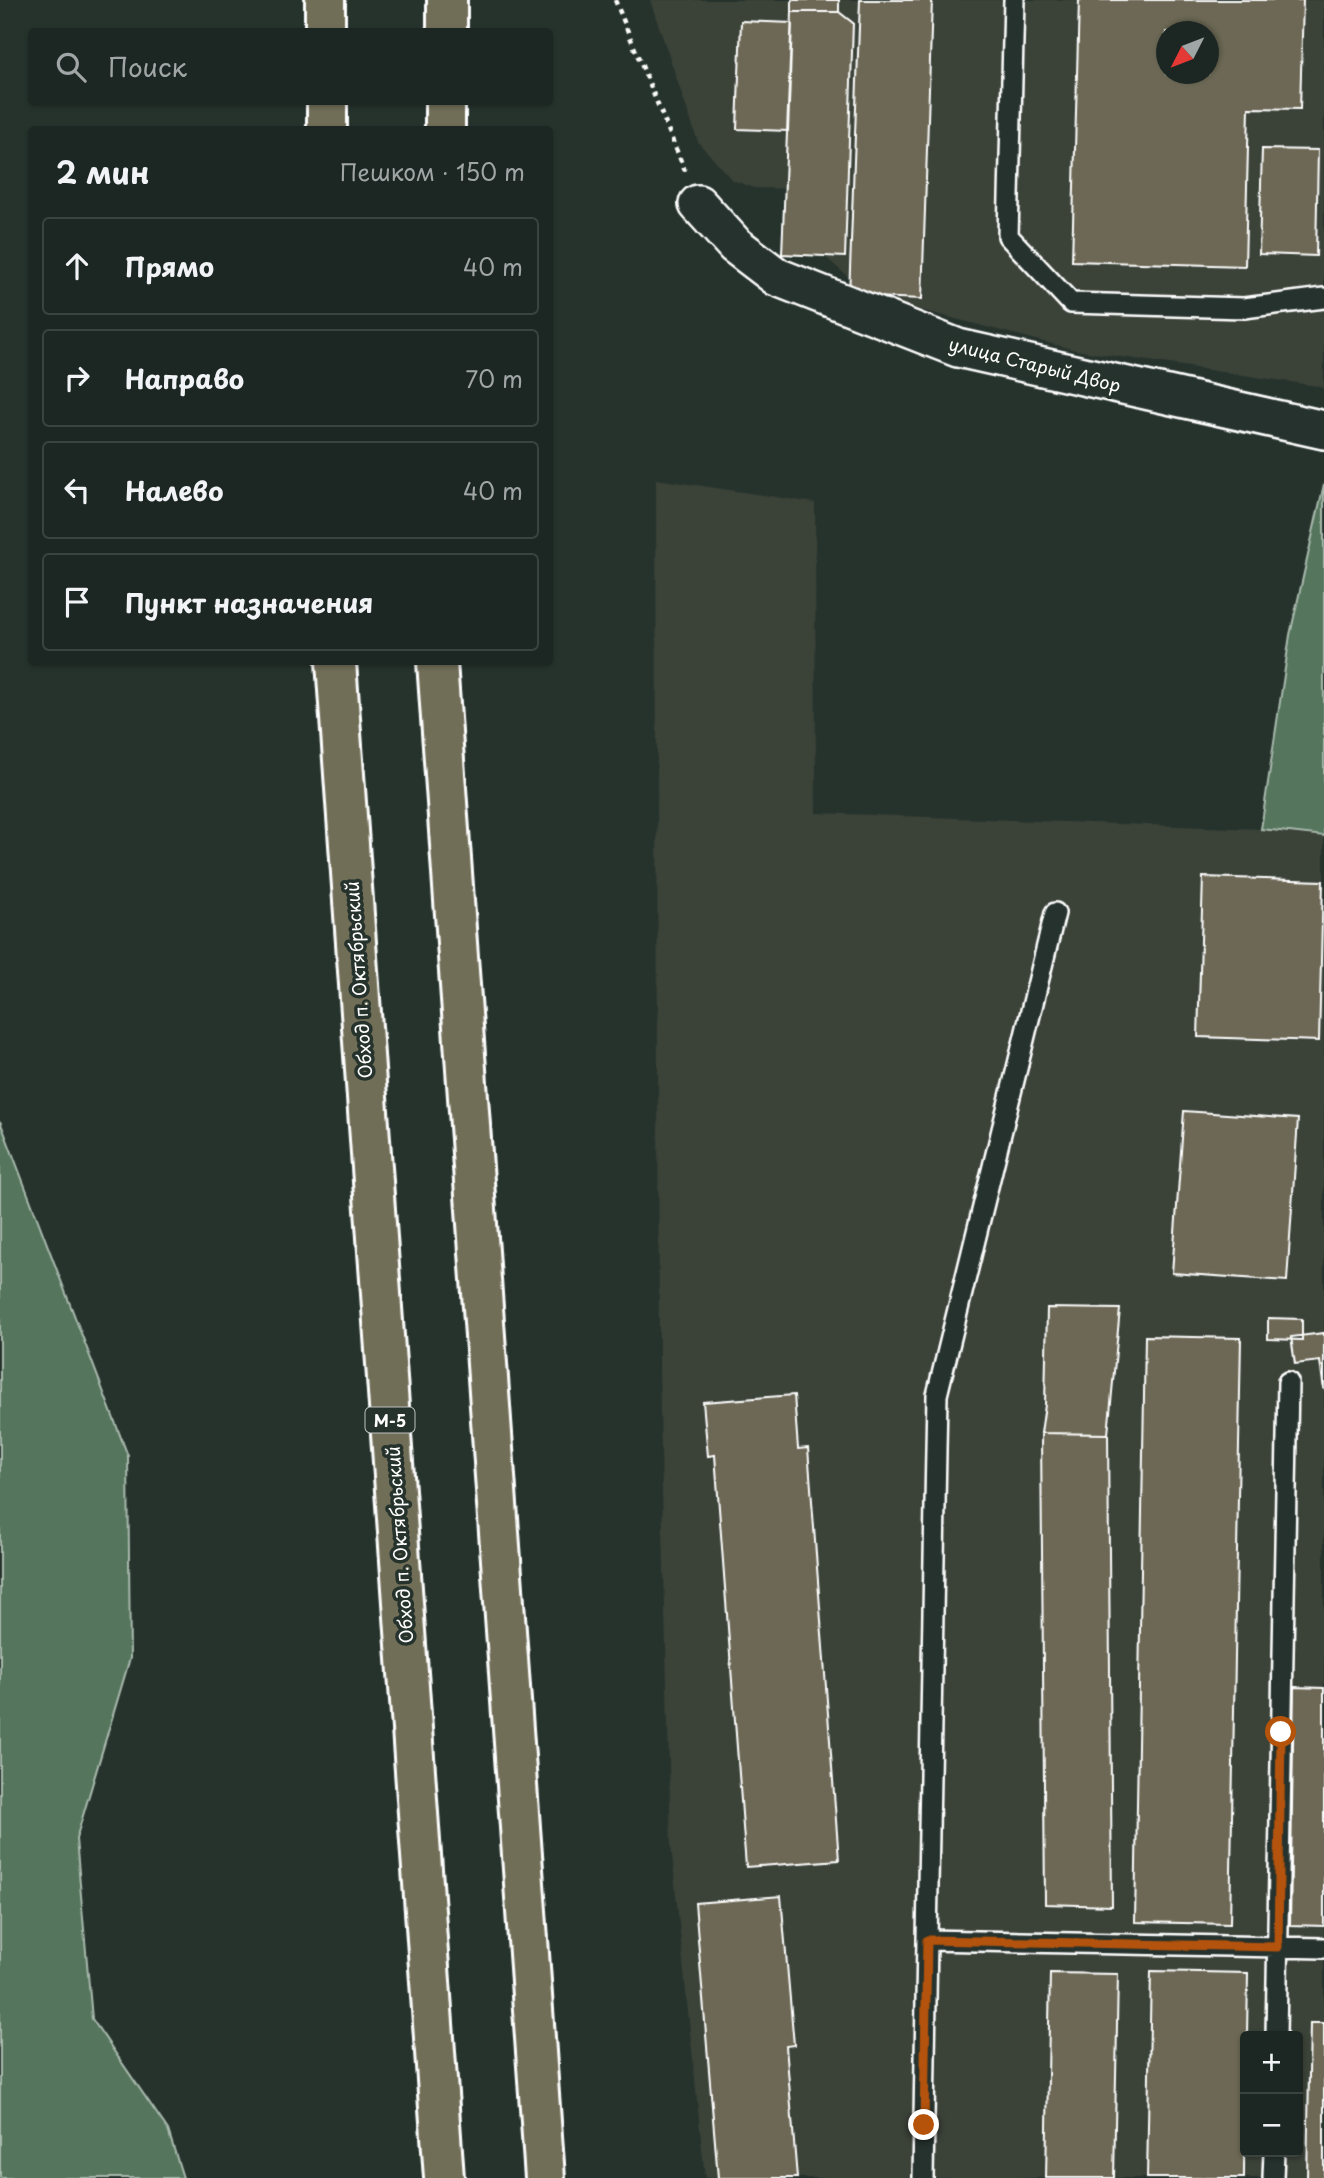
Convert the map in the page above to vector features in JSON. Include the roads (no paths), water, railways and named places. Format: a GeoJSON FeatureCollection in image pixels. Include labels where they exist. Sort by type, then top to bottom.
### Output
{"type":"FeatureCollection","features":[{"type":"Feature","properties":{"kind":"highway"},"geometry":{"type":"LineString","coordinates":[[325,0],[325,28]]}},
{"type":"Feature","properties":{"kind":"highway"},"geometry":{"type":"LineString","coordinates":[[446,28],[447,0]]}},
{"type":"Feature","properties":{"kind":"highway"},"geometry":{"type":"LineString","coordinates":[[327,105],[327,126]]}},
{"type":"Feature","properties":{"kind":"highway"},"geometry":{"type":"LineString","coordinates":[[444,126],[445,105]]}},
{"type":"Feature","properties":{"kind":"highway","name":"Обход п. Октябрьский"},"geometry":{"type":"LineString","coordinates":[[335,665],[444,2178]]}},
{"type":"Feature","properties":{"kind":"highway"},"geometry":{"type":"LineString","coordinates":[[437,665],[545,2178]]}},
{"type":"Feature","properties":{"kind":"street","name":"улица Старый Двор"},"geometry":{"type":"LineString","coordinates":[[698,204],[736,245],[777,277],[958,348],[1324,430]]}},
{"type":"Feature","properties":{"kind":"lane"},"geometry":{"type":"LineString","coordinates":[[1014,0],[1007,236],[1071,303],[1244,308],[1324,298]]}},
{"type":"Feature","properties":{"kind":"lane"},"geometry":{"type":"LineString","coordinates":[[923,2178],[937,1395],[1055,913]]}},
{"type":"Feature","properties":{"kind":"lane"},"geometry":{"type":"LineString","coordinates":[[1276,2031],[1288,1382]]}},
{"type":"Feature","properties":{"kind":"lane"},"geometry":{"type":"LineString","coordinates":[[927,1940],[1324,1948]]}},
{"type":"Feature","properties":{"kind":"lane"},"geometry":{"type":"LineString","coordinates":[[1273,2178],[1274,2157]]}}]}
